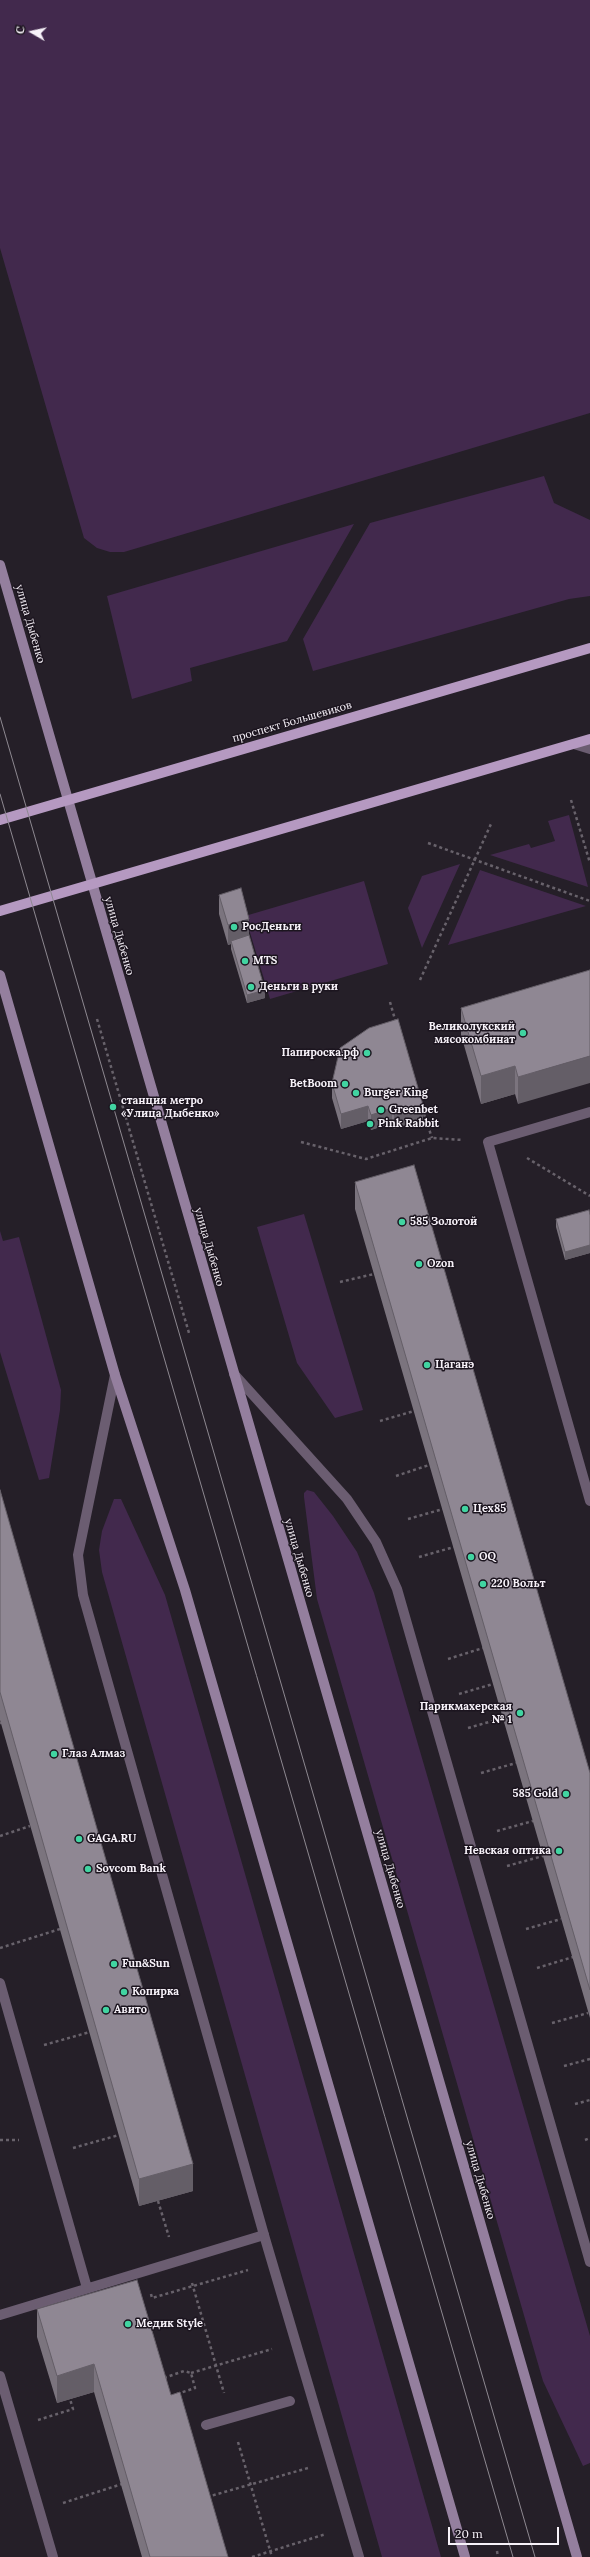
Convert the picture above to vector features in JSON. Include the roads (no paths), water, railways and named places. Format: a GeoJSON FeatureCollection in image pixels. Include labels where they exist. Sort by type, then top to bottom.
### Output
{"type":"FeatureCollection","features":[{"type":"Feature","properties":{"kind":"main road","name":"улица Дыбенко"},"geometry":{"type":"LineString","coordinates":[[0,566],[577,2557]]}},
{"type":"Feature","properties":{"kind":"main road","name":"проспект Большевиков"},"geometry":{"type":"LineString","coordinates":[[0,820],[590,648]]}},
{"type":"Feature","properties":{"kind":"main road"},"geometry":{"type":"LineString","coordinates":[[0,911],[590,739]]}},
{"type":"Feature","properties":{"kind":"main road"},"geometry":{"type":"LineString","coordinates":[[0,975],[115,1375],[185,1590],[465,2557]]}},
{"type":"Feature","properties":{"kind":"street"},"geometry":{"type":"LineString","coordinates":[[574,744],[590,749]]}},
{"type":"Feature","properties":{"kind":"street"},"geometry":{"type":"LineString","coordinates":[[590,1112],[488,1142],[590,1501]]}},
{"type":"Feature","properties":{"kind":"street"},"geometry":{"type":"LineString","coordinates":[[233,1373],[348,1499],[376,1542],[397,1589],[590,2262]]}},
{"type":"Feature","properties":{"kind":"street"},"geometry":{"type":"LineString","coordinates":[[115,1375],[78,1555],[83,1596],[264,2235],[359,2557]]}},
{"type":"Feature","properties":{"kind":"street"},"geometry":{"type":"LineString","coordinates":[[0,1983],[87,2288]]}},
{"type":"Feature","properties":{"kind":"street"},"geometry":{"type":"LineString","coordinates":[[0,2315],[264,2235]]}},
{"type":"Feature","properties":{"kind":"street"},"geometry":{"type":"LineString","coordinates":[[0,2376],[53,2557]]}},
{"type":"Feature","properties":{"kind":"street"},"geometry":{"type":"LineString","coordinates":[[206,2425],[290,2401]]}},
{"type":"Feature","properties":{"kind":"tram line"},"geometry":{"type":"LineString","coordinates":[[0,717],[535,2557]]}},
{"type":"Feature","properties":{"kind":"tram line"},"geometry":{"type":"LineString","coordinates":[[0,794],[513,2557]]}},
{"type":"Feature","properties":{"kind":"place","name":"РосДеньги"},"geometry":{"type":"Point","coordinates":[234,927]}},
{"type":"Feature","properties":{"kind":"place","name":"MTS"},"geometry":{"type":"Point","coordinates":[245,961]}},
{"type":"Feature","properties":{"kind":"place","name":"Деньги в руки"},"geometry":{"type":"Point","coordinates":[251,987]}},
{"type":"Feature","properties":{"kind":"place","name":"Великолукский мясокомбинат"},"geometry":{"type":"Point","coordinates":[523,1033]}},
{"type":"Feature","properties":{"kind":"place","name":"Папироска.рф"},"geometry":{"type":"Point","coordinates":[367,1053]}},
{"type":"Feature","properties":{"kind":"place","name":"BetBoom"},"geometry":{"type":"Point","coordinates":[345,1084]}},
{"type":"Feature","properties":{"kind":"place","name":"Burger King"},"geometry":{"type":"Point","coordinates":[356,1093]}},
{"type":"Feature","properties":{"kind":"place","name":"станция метро «Улица Дыбенко»"},"geometry":{"type":"Point","coordinates":[113,1107]}},
{"type":"Feature","properties":{"kind":"place","name":"Greenbet"},"geometry":{"type":"Point","coordinates":[381,1110]}},
{"type":"Feature","properties":{"kind":"place","name":"Pink Rabbit"},"geometry":{"type":"Point","coordinates":[370,1124]}},
{"type":"Feature","properties":{"kind":"place","name":"585 Золотой"},"geometry":{"type":"Point","coordinates":[402,1222]}},
{"type":"Feature","properties":{"kind":"place","name":"Ozon"},"geometry":{"type":"Point","coordinates":[419,1264]}},
{"type":"Feature","properties":{"kind":"place","name":"Цаганэ"},"geometry":{"type":"Point","coordinates":[427,1365]}},
{"type":"Feature","properties":{"kind":"place","name":"Цех85"},"geometry":{"type":"Point","coordinates":[465,1509]}},
{"type":"Feature","properties":{"kind":"place","name":"OQ"},"geometry":{"type":"Point","coordinates":[471,1557]}},
{"type":"Feature","properties":{"kind":"place","name":"220 Вольт"},"geometry":{"type":"Point","coordinates":[483,1584]}},
{"type":"Feature","properties":{"kind":"place","name":"Парикмахерская № 1"},"geometry":{"type":"Point","coordinates":[520,1713]}},
{"type":"Feature","properties":{"kind":"place","name":"Глаз Алмаз"},"geometry":{"type":"Point","coordinates":[54,1754]}},
{"type":"Feature","properties":{"kind":"place","name":"585 Gold"},"geometry":{"type":"Point","coordinates":[566,1794]}},
{"type":"Feature","properties":{"kind":"place","name":"GAGA.RU"},"geometry":{"type":"Point","coordinates":[79,1839]}},
{"type":"Feature","properties":{"kind":"place","name":"Невская оптика"},"geometry":{"type":"Point","coordinates":[559,1851]}},
{"type":"Feature","properties":{"kind":"place","name":"Sovcom Bank"},"geometry":{"type":"Point","coordinates":[88,1869]}},
{"type":"Feature","properties":{"kind":"place","name":"Fun&Sun"},"geometry":{"type":"Point","coordinates":[114,1964]}},
{"type":"Feature","properties":{"kind":"place","name":"Копирка"},"geometry":{"type":"Point","coordinates":[124,1992]}},
{"type":"Feature","properties":{"kind":"place","name":"Авито"},"geometry":{"type":"Point","coordinates":[106,2010]}},
{"type":"Feature","properties":{"kind":"place","name":"Медик Style"},"geometry":{"type":"Point","coordinates":[128,2324]}}]}
